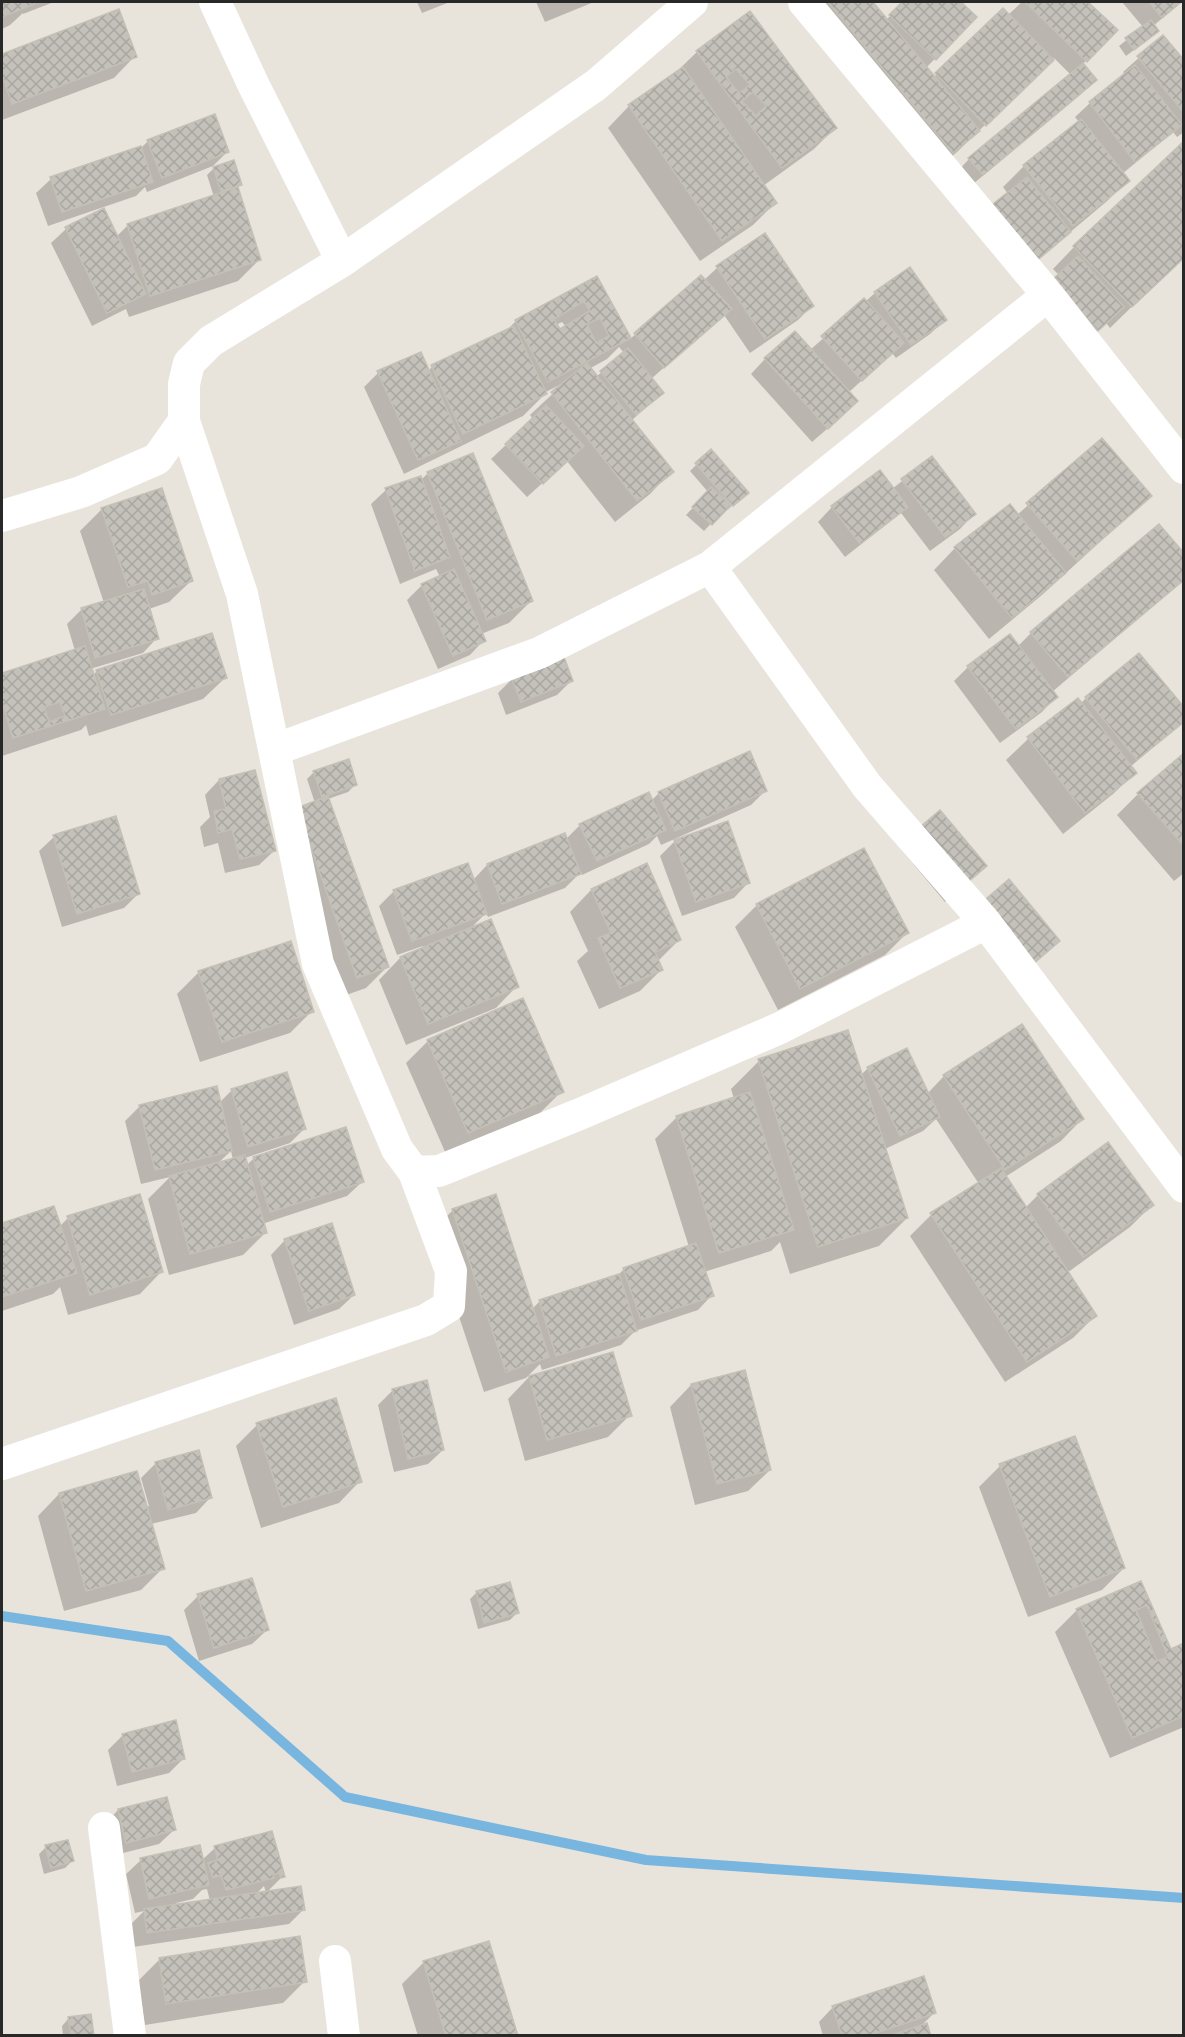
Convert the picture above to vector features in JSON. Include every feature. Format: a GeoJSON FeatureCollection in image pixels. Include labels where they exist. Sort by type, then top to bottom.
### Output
{"type":"FeatureCollection","features":[{"type":"Feature","properties":{"kind":"street"},"geometry":{"type":"LineString","coordinates":[[215,2],[254,86],[342,261]]}},
{"type":"Feature","properties":{"kind":"street"},"geometry":{"type":"LineString","coordinates":[[2,1464],[426,1320],[449,1306],[451,1271],[414,1172],[397,1149],[318,964],[242,594],[184,421],[184,384],[189,363],[211,341],[342,261],[596,85],[692,2]]}},
{"type":"Feature","properties":{"kind":"street"},"geometry":{"type":"LineString","coordinates":[[804,2],[1048,295],[1184,468]]}},
{"type":"Feature","properties":{"kind":"street"},"geometry":{"type":"LineString","coordinates":[[274,750],[538,653],[710,567],[1048,295]]}},
{"type":"Feature","properties":{"kind":"street"},"geometry":{"type":"LineString","coordinates":[[2,516],[81,492],[157,459],[184,421]]}},
{"type":"Feature","properties":{"kind":"street"},"geometry":{"type":"LineString","coordinates":[[710,567],[867,786],[986,923],[1184,1187]]}},
{"type":"Feature","properties":{"kind":"street"},"geometry":{"type":"LineString","coordinates":[[414,1172],[440,1171],[780,1028],[986,923]]}},
{"type":"Feature","properties":{"kind":"street"},"geometry":{"type":"LineString","coordinates":[[104,1828],[130,2036]]}},
{"type":"Feature","properties":{"kind":"street"},"geometry":{"type":"LineString","coordinates":[[335,1961],[344,2036]]}},
{"type":"Feature","properties":{"kind":"building"},"geometry":{"type":"Polygon","coordinates":[[[2,2],[33,2],[34,4],[2,17],[2,2]]]}},
{"type":"Feature","properties":{"kind":"building"},"geometry":{"type":"Polygon","coordinates":[[[828,2],[873,2],[980,131],[953,153],[828,2]]]}},
{"type":"Feature","properties":{"kind":"building"},"geometry":{"type":"Polygon","coordinates":[[[902,2],[961,2],[977,17],[936,60],[889,15],[902,2]]]}},
{"type":"Feature","properties":{"kind":"building"},"geometry":{"type":"Polygon","coordinates":[[[1025,2],[1088,2],[1118,30],[1087,62],[1025,2]]]}},
{"type":"Feature","properties":{"kind":"building"},"geometry":{"type":"Polygon","coordinates":[[[1149,2],[1181,2],[1162,18],[1149,2]]]}},
{"type":"Feature","properties":{"kind":"building"},"geometry":{"type":"Polygon","coordinates":[[[1003,8],[1054,60],[986,126],[935,73],[1003,8]]]}},
{"type":"Feature","properties":{"kind":"building"},"geometry":{"type":"Polygon","coordinates":[[[119,9],[137,57],[12,104],[2,75],[2,54],[119,9]]]}},
{"type":"Feature","properties":{"kind":"building"},"geometry":{"type":"Polygon","coordinates":[[[750,11],[837,128],[782,168],[696,51],[750,11]],[[736,69],[726,77],[739,93],[750,85],[736,69]],[[753,92],[742,101],[756,116],[766,106],[753,92]]]}},
{"type":"Feature","properties":{"kind":"building"},"geometry":{"type":"Polygon","coordinates":[[[1151,20],[1159,31],[1134,50],[1125,38],[1151,20]]]}},
{"type":"Feature","properties":{"kind":"building"},"geometry":{"type":"Polygon","coordinates":[[[1163,35],[1184,60],[1184,113],[1137,56],[1163,35]]]}},
{"type":"Feature","properties":{"kind":"building"},"geometry":{"type":"Polygon","coordinates":[[[1083,63],[1097,80],[983,175],[968,158],[1083,63]]]}},
{"type":"Feature","properties":{"kind":"building"},"geometry":{"type":"Polygon","coordinates":[[[1135,65],[1182,125],[1135,162],[1089,102],[1135,65]]]}},
{"type":"Feature","properties":{"kind":"building"},"geometry":{"type":"Polygon","coordinates":[[[683,67],[777,203],[722,241],[628,105],[683,67]]]}},
{"type":"Feature","properties":{"kind":"building"},"geometry":{"type":"Polygon","coordinates":[[[215,114],[229,152],[162,178],[147,140],[215,114]]]}},
{"type":"Feature","properties":{"kind":"building"},"geometry":{"type":"Polygon","coordinates":[[[1081,119],[1130,181],[1073,226],[1023,165],[1081,119]]]}},
{"type":"Feature","properties":{"kind":"building"},"geometry":{"type":"Polygon","coordinates":[[[1184,141],[1184,258],[1132,307],[1073,246],[1184,141]]]}},
{"type":"Feature","properties":{"kind":"building"},"geometry":{"type":"Polygon","coordinates":[[[141,146],[153,182],[62,212],[50,177],[141,146]]]}},
{"type":"Feature","properties":{"kind":"building"},"geometry":{"type":"Polygon","coordinates":[[[234,160],[242,185],[221,191],[213,167],[234,160]]]}},
{"type":"Feature","properties":{"kind":"building"},"geometry":{"type":"Polygon","coordinates":[[[1027,177],[1071,232],[1034,263],[989,207],[1027,177]]]}},
{"type":"Feature","properties":{"kind":"building"},"geometry":{"type":"Polygon","coordinates":[[[238,187],[261,260],[150,296],[127,224],[238,187]]]}},
{"type":"Feature","properties":{"kind":"building"},"geometry":{"type":"Polygon","coordinates":[[[104,208],[146,294],[107,313],[65,227],[104,208]]]}},
{"type":"Feature","properties":{"kind":"building"},"geometry":{"type":"Polygon","coordinates":[[[765,233],[814,306],[765,339],[716,266],[765,233]]]}},
{"type":"Feature","properties":{"kind":"building"},"geometry":{"type":"Polygon","coordinates":[[[1078,256],[1124,307],[1098,331],[1052,280],[1078,256]]]}},
{"type":"Feature","properties":{"kind":"building"},"geometry":{"type":"Polygon","coordinates":[[[910,267],[947,320],[911,345],[874,292],[910,267]]]}},
{"type":"Feature","properties":{"kind":"building"},"geometry":{"type":"Polygon","coordinates":[[[701,275],[732,309],[664,368],[634,333],[701,275]]]}},
{"type":"Feature","properties":{"kind":"building"},"geometry":{"type":"Polygon","coordinates":[[[597,276],[631,338],[548,382],[515,320],[597,276]],[[584,301],[554,319],[560,329],[590,311],[584,301]],[[600,318],[587,324],[596,343],[609,336],[600,318]]]}},
{"type":"Feature","properties":{"kind":"building"},"geometry":{"type":"Polygon","coordinates":[[[864,298],[904,343],[862,381],[821,336],[864,298]]]}},
{"type":"Feature","properties":{"kind":"building"},"geometry":{"type":"Polygon","coordinates":[[[514,326],[547,394],[463,434],[431,365],[514,326]]]}},
{"type":"Feature","properties":{"kind":"building"},"geometry":{"type":"Polygon","coordinates":[[[795,331],[858,401],[828,429],[764,358],[795,331]]]}},
{"type":"Feature","properties":{"kind":"building"},"geometry":{"type":"Polygon","coordinates":[[[628,348],[664,393],[636,415],[600,371],[628,348]]]}},
{"type":"Feature","properties":{"kind":"building"},"geometry":{"type":"Polygon","coordinates":[[[421,352],[461,441],[418,460],[377,371],[421,352]]]}},
{"type":"Feature","properties":{"kind":"building"},"geometry":{"type":"Polygon","coordinates":[[[587,363],[674,472],[637,501],[551,392],[587,363]]]}},
{"type":"Feature","properties":{"kind":"building"},"geometry":{"type":"Polygon","coordinates":[[[546,405],[584,446],[543,484],[505,444],[546,405]]]}},
{"type":"Feature","properties":{"kind":"building"},"geometry":{"type":"Polygon","coordinates":[[[1102,438],[1152,496],[1077,561],[1026,503],[1102,438]]]}},
{"type":"Feature","properties":{"kind":"building"},"geometry":{"type":"Polygon","coordinates":[[[711,449],[749,493],[733,506],[695,463],[711,449]]]}},
{"type":"Feature","properties":{"kind":"building"},"geometry":{"type":"Polygon","coordinates":[[[473,453],[533,601],[487,620],[427,472],[473,453]]]}},
{"type":"Feature","properties":{"kind":"building"},"geometry":{"type":"Polygon","coordinates":[[[932,456],[976,514],[945,537],[901,479],[932,456]]]}},
{"type":"Feature","properties":{"kind":"building"},"geometry":{"type":"Polygon","coordinates":[[[880,470],[908,507],[860,544],[831,506],[880,470]]]}},
{"type":"Feature","properties":{"kind":"building"},"geometry":{"type":"Polygon","coordinates":[[[421,476],[450,557],[415,571],[385,488],[421,476]]]}},
{"type":"Feature","properties":{"kind":"building"},"geometry":{"type":"Polygon","coordinates":[[[711,487],[731,505],[712,525],[692,507],[711,487]]]}},
{"type":"Feature","properties":{"kind":"building"},"geometry":{"type":"Polygon","coordinates":[[[162,488],[193,581],[152,595],[148,581],[128,587],[101,508],[162,488]]]}},
{"type":"Feature","properties":{"kind":"building"},"geometry":{"type":"Polygon","coordinates":[[[1010,504],[1066,573],[1012,618],[954,547],[1010,504]]]}},
{"type":"Feature","properties":{"kind":"building"},"geometry":{"type":"Polygon","coordinates":[[[1159,524],[1184,553],[1184,580],[1068,677],[1030,632],[1159,524]]]}},
{"type":"Feature","properties":{"kind":"building"},"geometry":{"type":"Polygon","coordinates":[[[454,569],[486,641],[453,656],[421,584],[454,569]]]}},
{"type":"Feature","properties":{"kind":"building"},"geometry":{"type":"Polygon","coordinates":[[[144,589],[159,639],[95,658],[81,608],[144,589]]]}},
{"type":"Feature","properties":{"kind":"building"},"geometry":{"type":"Polygon","coordinates":[[[212,633],[227,678],[111,715],[96,670],[212,633]]]}},
{"type":"Feature","properties":{"kind":"building"},"geometry":{"type":"Polygon","coordinates":[[[1010,634],[1058,697],[1016,729],[967,666],[1010,634]]]}},
{"type":"Feature","properties":{"kind":"building"},"geometry":{"type":"Polygon","coordinates":[[[85,646],[105,709],[13,738],[2,702],[2,673],[85,646]],[[60,702],[44,707],[49,722],[65,716],[60,702]]]}},
{"type":"Feature","properties":{"kind":"building"},"geometry":{"type":"Polygon","coordinates":[[[1139,653],[1184,707],[1184,722],[1137,760],[1085,697],[1139,653]]]}},
{"type":"Feature","properties":{"kind":"building"},"geometry":{"type":"Polygon","coordinates":[[[564,657],[573,681],[521,702],[511,677],[564,657]]]}},
{"type":"Feature","properties":{"kind":"building"},"geometry":{"type":"Polygon","coordinates":[[[1078,698],[1137,773],[1085,813],[1027,737],[1078,698]]]}},
{"type":"Feature","properties":{"kind":"building"},"geometry":{"type":"Polygon","coordinates":[[[750,751],[767,791],[675,831],[658,792],[750,751]]]}},
{"type":"Feature","properties":{"kind":"building"},"geometry":{"type":"Polygon","coordinates":[[[1184,753],[1184,846],[1137,793],[1184,753]]]}},
{"type":"Feature","properties":{"kind":"building"},"geometry":{"type":"Polygon","coordinates":[[[349,759],[357,785],[322,797],[313,771],[349,759]]]}},
{"type":"Feature","properties":{"kind":"building"},"geometry":{"type":"Polygon","coordinates":[[[255,770],[276,851],[240,859],[232,829],[218,833],[214,811],[226,809],[219,779],[255,770]]]}},
{"type":"Feature","properties":{"kind":"building"},"geometry":{"type":"Polygon","coordinates":[[[649,792],[666,830],[597,861],[579,824],[649,792]]]}},
{"type":"Feature","properties":{"kind":"building"},"geometry":{"type":"Polygon","coordinates":[[[328,796],[389,967],[357,978],[297,808],[328,796]]]}},
{"type":"Feature","properties":{"kind":"building"},"geometry":{"type":"Polygon","coordinates":[[[940,810],[987,866],[961,888],[913,833],[940,810]]]}},
{"type":"Feature","properties":{"kind":"building"},"geometry":{"type":"Polygon","coordinates":[[[116,816],[140,894],[77,914],[53,835],[116,816]]]}},
{"type":"Feature","properties":{"kind":"building"},"geometry":{"type":"Polygon","coordinates":[[[728,821],[750,883],[696,902],[674,840],[728,821]]]}},
{"type":"Feature","properties":{"kind":"building"},"geometry":{"type":"Polygon","coordinates":[[[565,833],[581,874],[502,904],[487,864],[565,833]]]}},
{"type":"Feature","properties":{"kind":"building"},"geometry":{"type":"Polygon","coordinates":[[[864,848],[909,933],[800,989],[756,904],[864,848]]]}},
{"type":"Feature","properties":{"kind":"building"},"geometry":{"type":"Polygon","coordinates":[[[468,863],[487,914],[412,941],[393,890],[468,863]]]}},
{"type":"Feature","properties":{"kind":"building"},"geometry":{"type":"Polygon","coordinates":[[[647,863],[681,940],[655,952],[663,970],[620,988],[598,938],[611,933],[591,889],[647,863]]]}},
{"type":"Feature","properties":{"kind":"building"},"geometry":{"type":"Polygon","coordinates":[[[1009,879],[1060,941],[1032,965],[980,904],[1009,879]]]}},
{"type":"Feature","properties":{"kind":"building"},"geometry":{"type":"Polygon","coordinates":[[[491,919],[519,987],[428,1024],[400,957],[491,919]]]}},
{"type":"Feature","properties":{"kind":"building"},"geometry":{"type":"Polygon","coordinates":[[[291,941],[314,1012],[222,1042],[198,971],[291,941]]]}},
{"type":"Feature","properties":{"kind":"building"},"geometry":{"type":"Polygon","coordinates":[[[523,998],[564,1092],[468,1133],[427,1040],[523,998]]]}},
{"type":"Feature","properties":{"kind":"building"},"geometry":{"type":"Polygon","coordinates":[[[1022,1024],[1084,1119],[1005,1170],[943,1075],[1022,1024]]]}},
{"type":"Feature","properties":{"kind":"building"},"geometry":{"type":"Polygon","coordinates":[[[848,1030],[908,1218],[818,1247],[758,1059],[848,1030]]]}},
{"type":"Feature","properties":{"kind":"building"},"geometry":{"type":"Polygon","coordinates":[[[907,1048],[940,1117],[900,1136],[867,1067],[907,1048]]]}},
{"type":"Feature","properties":{"kind":"building"},"geometry":{"type":"Polygon","coordinates":[[[287,1072],[306,1129],[248,1147],[231,1089],[287,1072]]]}},
{"type":"Feature","properties":{"kind":"building"},"geometry":{"type":"Polygon","coordinates":[[[217,1086],[232,1151],[155,1170],[139,1105],[217,1086]]]}},
{"type":"Feature","properties":{"kind":"building"},"geometry":{"type":"Polygon","coordinates":[[[750,1092],[794,1230],[719,1253],[676,1116],[750,1092]]]}},
{"type":"Feature","properties":{"kind":"building"},"geometry":{"type":"Polygon","coordinates":[[[346,1127],[364,1182],[270,1212],[253,1157],[346,1127]]]}},
{"type":"Feature","properties":{"kind":"building"},"geometry":{"type":"Polygon","coordinates":[[[1108,1142],[1154,1205],[1083,1257],[1037,1194],[1108,1142]]]}},
{"type":"Feature","properties":{"kind":"building"},"geometry":{"type":"Polygon","coordinates":[[[245,1155],[267,1233],[190,1254],[169,1176],[245,1155]]]}},
{"type":"Feature","properties":{"kind":"building"},"geometry":{"type":"Polygon","coordinates":[[[1001,1168],[1097,1316],[1027,1362],[930,1213],[1001,1168]]]}},
{"type":"Feature","properties":{"kind":"building"},"geometry":{"type":"Polygon","coordinates":[[[140,1194],[163,1272],[90,1295],[67,1216],[140,1194]]]}},
{"type":"Feature","properties":{"kind":"building"},"geometry":{"type":"Polygon","coordinates":[[[496,1194],[549,1357],[506,1372],[452,1209],[496,1194]]]}},
{"type":"Feature","properties":{"kind":"building"},"geometry":{"type":"Polygon","coordinates":[[[54,1206],[77,1273],[2,1297],[2,1223],[54,1206]]]}},
{"type":"Feature","properties":{"kind":"building"},"geometry":{"type":"Polygon","coordinates":[[[332,1223],[355,1295],[309,1311],[284,1239],[332,1223]]]}},
{"type":"Feature","properties":{"kind":"building"},"geometry":{"type":"Polygon","coordinates":[[[696,1243],[714,1296],[641,1320],[623,1268],[696,1243]]]}},
{"type":"Feature","properties":{"kind":"building"},"geometry":{"type":"Polygon","coordinates":[[[619,1274],[637,1331],[556,1356],[539,1300],[619,1274]]]}},
{"type":"Feature","properties":{"kind":"building"},"geometry":{"type":"Polygon","coordinates":[[[613,1352],[632,1416],[547,1440],[529,1376],[613,1352]]]}},
{"type":"Feature","properties":{"kind":"building"},"geometry":{"type":"Polygon","coordinates":[[[745,1370],[771,1470],[717,1484],[691,1384],[745,1370]]]}},
{"type":"Feature","properties":{"kind":"building"},"geometry":{"type":"Polygon","coordinates":[[[427,1380],[444,1450],[408,1459],[392,1389],[427,1380]]]}},
{"type":"Feature","properties":{"kind":"building"},"geometry":{"type":"Polygon","coordinates":[[[336,1398],[362,1482],[283,1507],[256,1423],[336,1398]]]}},
{"type":"Feature","properties":{"kind":"building"},"geometry":{"type":"Polygon","coordinates":[[[1075,1436],[1125,1568],[1050,1597],[999,1464],[1075,1436]]]}},
{"type":"Feature","properties":{"kind":"building"},"geometry":{"type":"Polygon","coordinates":[[[199,1450],[212,1498],[168,1510],[155,1462],[199,1450]]]}},
{"type":"Feature","properties":{"kind":"building"},"geometry":{"type":"Polygon","coordinates":[[[137,1471],[165,1569],[86,1591],[59,1493],[137,1471]]]}},
{"type":"Feature","properties":{"kind":"building"},"geometry":{"type":"Polygon","coordinates":[[[252,1578],[269,1630],[214,1648],[197,1594],[252,1578]]]}},
{"type":"Feature","properties":{"kind":"building"},"geometry":{"type":"Polygon","coordinates":[[[1141,1581],[1171,1649],[1184,1643],[1184,1716],[1132,1738],[1076,1609],[1141,1581]],[[1147,1605],[1136,1610],[1157,1661],[1168,1657],[1147,1605]]]}},
{"type":"Feature","properties":{"kind":"building"},"geometry":{"type":"Polygon","coordinates":[[[510,1582],[519,1613],[484,1623],[476,1591],[510,1582]]]}},
{"type":"Feature","properties":{"kind":"building"},"geometry":{"type":"Polygon","coordinates":[[[176,1720],[185,1759],[132,1772],[122,1734],[176,1720]]]}},
{"type":"Feature","properties":{"kind":"building"},"geometry":{"type":"Polygon","coordinates":[[[167,1797],[176,1830],[126,1843],[118,1809],[167,1797]]]}},
{"type":"Feature","properties":{"kind":"building"},"geometry":{"type":"Polygon","coordinates":[[[272,1831],[285,1877],[281,1878],[279,1873],[273,1874],[274,1878],[226,1890],[221,1875],[213,1878],[208,1863],[218,1860],[214,1846],[272,1831]]]}},
{"type":"Feature","properties":{"kind":"building"},"geometry":{"type":"Polygon","coordinates":[[[68,1840],[74,1861],[51,1868],[45,1845],[68,1840]]]}},
{"type":"Feature","properties":{"kind":"building"},"geometry":{"type":"Polygon","coordinates":[[[200,1845],[209,1885],[149,1899],[140,1858],[200,1845]]]}},
{"type":"Feature","properties":{"kind":"building"},"geometry":{"type":"Polygon","coordinates":[[[301,1886],[305,1910],[147,1933],[144,1909],[301,1886]]]}},
{"type":"Feature","properties":{"kind":"building"},"geometry":{"type":"Polygon","coordinates":[[[300,1936],[307,1982],[166,2004],[159,1958],[300,1936]]]}},
{"type":"Feature","properties":{"kind":"building"},"geometry":{"type":"Polygon","coordinates":[[[489,1941],[518,2036],[446,2036],[423,1961],[489,1941]]]}},
{"type":"Feature","properties":{"kind":"building"},"geometry":{"type":"Polygon","coordinates":[[[924,1976],[936,2013],[867,2036],[842,2036],[832,2006],[924,1976]]]}},
{"type":"Feature","properties":{"kind":"building"},"geometry":{"type":"Polygon","coordinates":[[[91,2014],[94,2036],[71,2036],[68,2017],[91,2014]]]}},
{"type":"Feature","properties":{"kind":"building"},"geometry":{"type":"Polygon","coordinates":[[[927,2023],[931,2036],[889,2036],[927,2023]]]}},
{"type":"Feature","properties":{"kind":"waterway"},"geometry":{"type":"LineString","coordinates":[[2,1616],[168,1641],[345,1797],[646,1860],[1184,1898]]}}]}
